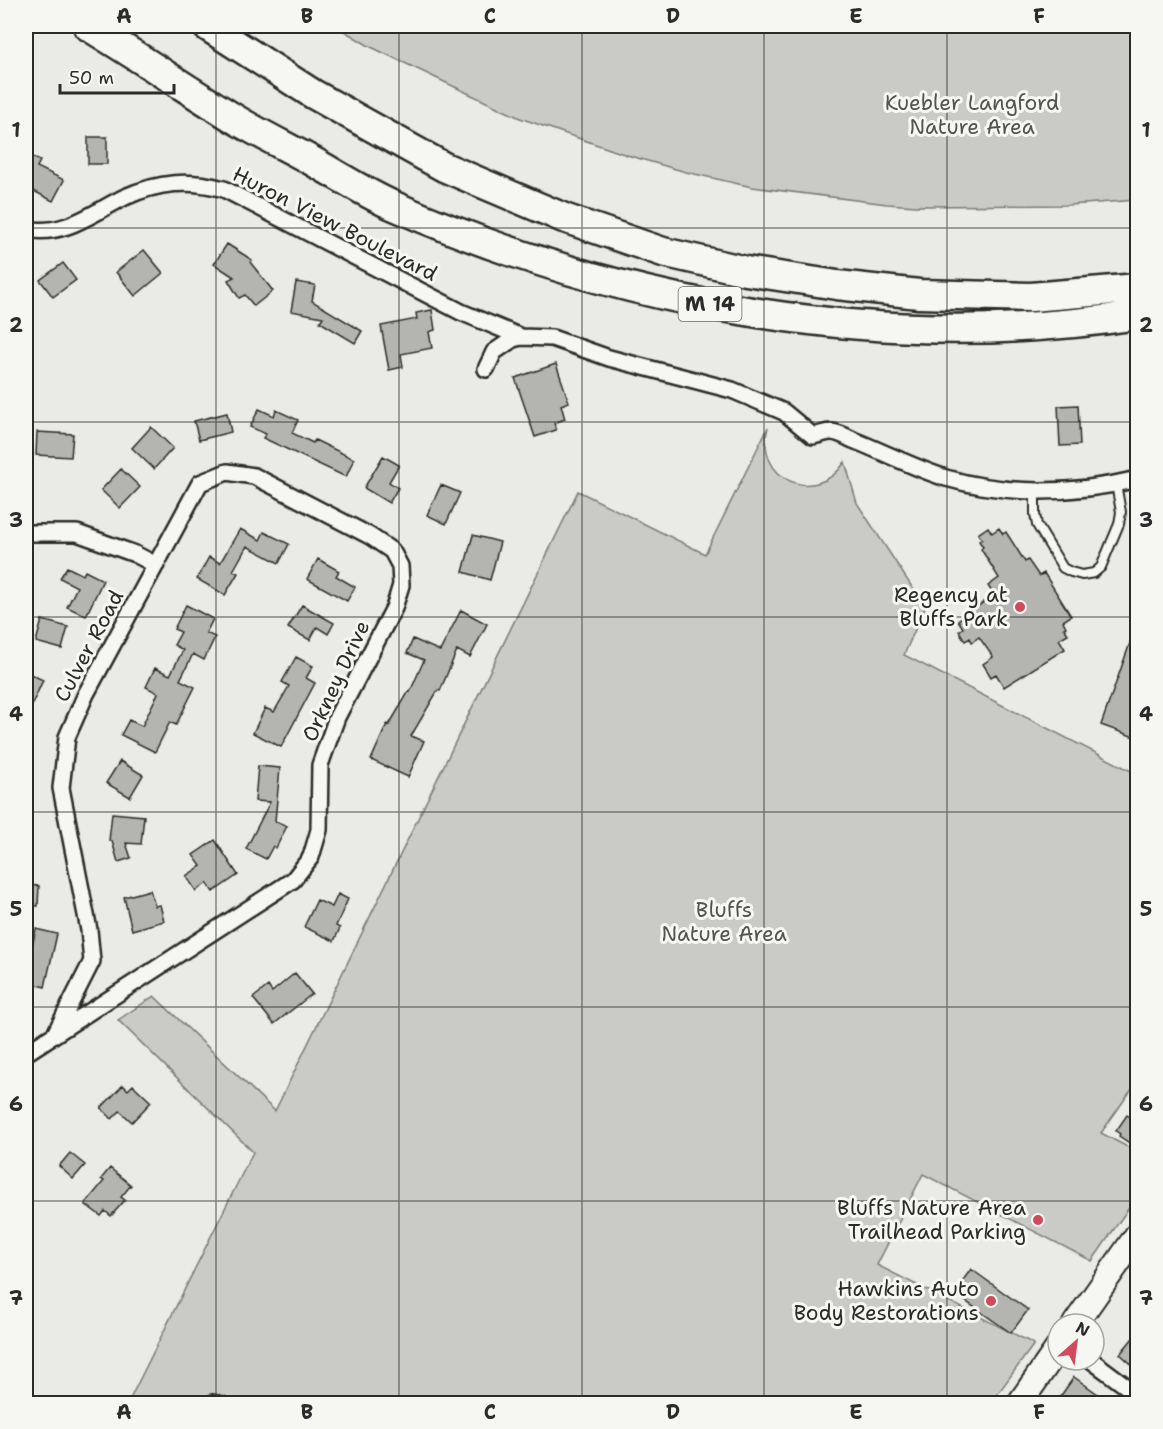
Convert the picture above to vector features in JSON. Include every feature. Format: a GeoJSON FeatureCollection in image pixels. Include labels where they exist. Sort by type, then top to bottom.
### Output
{"type":"FeatureCollection","features":[{"type":"Feature","properties":{"kind":"highway","name":"M 14"},"geometry":{"type":"LineString","coordinates":[[88,26],[237,120],[390,204],[514,252],[631,288],[749,312],[846,324],[959,330],[999,329],[1061,325],[1137,315]]}},
{"type":"Feature","properties":{"kind":"highway","name":"M 14"},"geometry":{"type":"LineString","coordinates":[[207,26],[313,94],[444,167],[564,218],[663,252],[746,271],[837,285],[919,294],[1031,297],[1137,288]]}},
{"type":"Feature","properties":{"kind":"main road"},"geometry":{"type":"LineString","coordinates":[[1083,1312],[1137,1234]]}},
{"type":"Feature","properties":{"kind":"main road"},"geometry":{"type":"LineString","coordinates":[[1019,1404],[1046,1365]]}},
{"type":"Feature","properties":{"kind":"street","name":"Huron View Boulevard"},"geometry":{"type":"LineString","coordinates":[[26,229],[38,232],[66,228],[127,196],[178,182],[201,183],[224,189],[461,312],[521,337],[552,338],[609,358],[732,390],[784,412],[813,436],[832,432],[916,468],[976,485],[1035,491],[1071,490],[1137,479]]}},
{"type":"Feature","properties":{"kind":"street"},"geometry":{"type":"LineString","coordinates":[[486,369],[494,352],[501,345],[521,337]]}},
{"type":"Feature","properties":{"kind":"street","name":"Culver Road"},"geometry":{"type":"LineString","coordinates":[[56,1032],[92,961],[89,930],[61,788],[67,737],[86,694],[200,483],[227,472],[254,476]]}},
{"type":"Feature","properties":{"kind":"street","name":"Orkney Drive"},"geometry":{"type":"LineString","coordinates":[[26,1053],[293,880],[311,857],[319,830],[320,765],[337,717],[394,608],[401,585],[400,566],[392,551],[370,536],[254,476]]}},
{"type":"Feature","properties":{"kind":"street"},"geometry":{"type":"LineString","coordinates":[[26,533],[77,532],[135,554],[156,565]]}},
{"type":"Feature","properties":{"kind":"street"},"geometry":{"type":"LineString","coordinates":[[1106,1371],[1137,1395]]}},
{"type":"Feature","properties":{"kind":"lane"},"geometry":{"type":"LineString","coordinates":[[1035,491],[1037,525],[1063,568],[1082,575],[1094,573],[1101,567],[1119,524],[1121,512],[1116,484]]}},
{"type":"Feature","properties":{"kind":"lane"},"geometry":{"type":"LineString","coordinates":[[207,1404],[212,1399],[227,1404]]}},
{"type":"Feature","properties":{"kind":"green space","name":"Kuebler Langford Nature Area"},"geometry":{"type":"Polygon","coordinates":[[[336,26],[1137,26],[1137,200],[1070,205],[916,206],[752,187],[686,172],[627,155],[520,118],[369,46],[336,26]]]}},
{"type":"Feature","properties":{"kind":"green space","name":"Bluffs Nature Area"},"geometry":{"type":"Polygon","coordinates":[[[768,427],[766,445],[770,461],[778,473],[790,481],[804,484],[818,483],[833,476],[845,462],[857,503],[925,607],[904,655],[1137,774],[1137,1082],[1101,1133],[1137,1152],[1137,1196],[1092,1261],[923,1174],[877,1265],[1034,1344],[991,1403],[128,1403],[253,1152],[118,1020],[154,996],[275,1111],[578,491],[705,554],[768,427]]]}},
{"type":"Feature","properties":{"kind":"building"},"geometry":{"type":"Polygon","coordinates":[[[88,137],[107,137],[107,164],[88,164],[88,137]]]}},
{"type":"Feature","properties":{"kind":"building"},"geometry":{"type":"Polygon","coordinates":[[[26,154],[40,161],[37,167],[64,180],[53,201],[26,187],[26,154]]]}},
{"type":"Feature","properties":{"kind":"building"},"geometry":{"type":"Polygon","coordinates":[[[227,244],[252,260],[250,262],[273,291],[254,306],[245,295],[239,298],[228,280],[234,277],[214,264],[227,244]]]}},
{"type":"Feature","properties":{"kind":"building"},"geometry":{"type":"Polygon","coordinates":[[[144,250],[163,273],[135,296],[116,272],[144,250]]]}},
{"type":"Feature","properties":{"kind":"building"},"geometry":{"type":"Polygon","coordinates":[[[63,263],[76,280],[53,297],[40,280],[63,263]]]}},
{"type":"Feature","properties":{"kind":"building"},"geometry":{"type":"Polygon","coordinates":[[[296,282],[315,285],[312,301],[362,331],[355,343],[320,322],[323,317],[291,311],[296,282]]]}},
{"type":"Feature","properties":{"kind":"building"},"geometry":{"type":"Polygon","coordinates":[[[432,310],[435,330],[429,332],[432,348],[401,354],[403,367],[389,370],[381,326],[417,319],[416,313],[432,310]]]}},
{"type":"Feature","properties":{"kind":"building"},"geometry":{"type":"Polygon","coordinates":[[[556,364],[569,402],[561,405],[565,419],[554,423],[556,430],[535,437],[515,378],[556,364]]]}},
{"type":"Feature","properties":{"kind":"building"},"geometry":{"type":"Polygon","coordinates":[[[1078,405],[1080,445],[1060,446],[1058,406],[1078,405]]]}},
{"type":"Feature","properties":{"kind":"building"},"geometry":{"type":"Polygon","coordinates":[[[259,409],[274,416],[276,410],[298,420],[292,433],[313,443],[315,440],[354,459],[346,477],[263,438],[266,434],[250,427],[259,409]]]}},
{"type":"Feature","properties":{"kind":"building"},"geometry":{"type":"Polygon","coordinates":[[[227,413],[231,432],[199,440],[194,421],[227,413]]]}},
{"type":"Feature","properties":{"kind":"building"},"geometry":{"type":"Polygon","coordinates":[[[151,427],[173,448],[154,469],[132,448],[151,427]]]}},
{"type":"Feature","properties":{"kind":"building"},"geometry":{"type":"Polygon","coordinates":[[[37,432],[73,434],[71,457],[36,455],[37,432]]]}},
{"type":"Feature","properties":{"kind":"building"},"geometry":{"type":"Polygon","coordinates":[[[383,456],[399,465],[389,482],[398,488],[389,503],[364,488],[383,456]]]}},
{"type":"Feature","properties":{"kind":"building"},"geometry":{"type":"Polygon","coordinates":[[[121,469],[140,487],[120,508],[101,490],[121,469]]]}},
{"type":"Feature","properties":{"kind":"building"},"geometry":{"type":"Polygon","coordinates":[[[441,485],[460,493],[446,524],[427,515],[441,485]]]}},
{"type":"Feature","properties":{"kind":"building","name":"Regency at Bluffs Park"},"geometry":{"type":"Polygon","coordinates":[[[988,527],[992,533],[999,528],[1003,534],[1006,532],[1025,562],[1028,560],[1039,576],[1044,573],[1071,616],[1063,621],[1068,634],[1059,639],[1065,649],[1004,687],[996,674],[991,677],[983,664],[993,657],[979,637],[972,642],[970,638],[965,641],[959,631],[963,628],[958,620],[994,595],[988,586],[999,578],[981,549],[983,547],[979,541],[982,539],[978,534],[988,527]]]}},
{"type":"Feature","properties":{"kind":"building"},"geometry":{"type":"Polygon","coordinates":[[[240,529],[260,540],[264,532],[289,544],[279,563],[247,546],[233,571],[238,573],[225,595],[197,579],[209,557],[220,563],[240,529]]]}},
{"type":"Feature","properties":{"kind":"building"},"geometry":{"type":"Polygon","coordinates":[[[473,535],[500,542],[490,580],[463,572],[473,535]]]}},
{"type":"Feature","properties":{"kind":"building"},"geometry":{"type":"Polygon","coordinates":[[[318,559],[339,571],[336,576],[355,587],[347,601],[307,579],[318,559]]]}},
{"type":"Feature","properties":{"kind":"building"},"geometry":{"type":"Polygon","coordinates":[[[67,567],[83,575],[85,571],[103,580],[86,616],[67,607],[77,587],[60,578],[67,567]]]}},
{"type":"Feature","properties":{"kind":"building"},"geometry":{"type":"Polygon","coordinates":[[[186,605],[213,619],[206,633],[215,637],[204,660],[193,654],[180,680],[195,687],[176,725],[170,722],[155,752],[121,735],[129,720],[142,726],[158,693],[146,687],[155,668],[170,675],[183,650],[174,645],[181,632],[174,629],[186,605]]]}},
{"type":"Feature","properties":{"kind":"building"},"geometry":{"type":"Polygon","coordinates":[[[302,605],[334,623],[328,634],[317,627],[310,640],[288,628],[302,605]]]}},
{"type":"Feature","properties":{"kind":"building"},"geometry":{"type":"Polygon","coordinates":[[[461,610],[487,624],[470,657],[457,650],[440,691],[438,690],[411,736],[424,741],[408,777],[371,760],[387,724],[389,725],[410,692],[424,660],[407,653],[413,639],[440,651],[461,610]]]}},
{"type":"Feature","properties":{"kind":"building"},"geometry":{"type":"Polygon","coordinates":[[[42,620],[68,627],[62,649],[36,642],[42,620]]]}},
{"type":"Feature","properties":{"kind":"building"},"geometry":{"type":"Polygon","coordinates":[[[1137,626],[1137,738],[1101,725],[1137,626]]]}},
{"type":"Feature","properties":{"kind":"building"},"geometry":{"type":"Polygon","coordinates":[[[296,657],[313,666],[306,678],[315,683],[281,747],[253,733],[265,708],[274,712],[289,686],[282,682],[296,657]]]}},
{"type":"Feature","properties":{"kind":"building"},"geometry":{"type":"Polygon","coordinates":[[[26,672],[43,680],[26,718],[26,672]]]}},
{"type":"Feature","properties":{"kind":"building"},"geometry":{"type":"Polygon","coordinates":[[[120,761],[143,775],[130,797],[106,783],[120,761]]]}},
{"type":"Feature","properties":{"kind":"building"},"geometry":{"type":"Polygon","coordinates":[[[258,766],[280,768],[275,821],[287,826],[276,848],[273,846],[266,859],[246,849],[270,802],[255,801],[258,766]]]}},
{"type":"Feature","properties":{"kind":"building"},"geometry":{"type":"Polygon","coordinates":[[[112,813],[144,816],[141,844],[126,843],[131,858],[118,862],[112,841],[109,841],[112,813]]]}},
{"type":"Feature","properties":{"kind":"building"},"geometry":{"type":"Polygon","coordinates":[[[215,840],[238,875],[213,892],[207,883],[196,891],[186,876],[201,866],[193,855],[215,840]]]}},
{"type":"Feature","properties":{"kind":"building"},"geometry":{"type":"Polygon","coordinates":[[[26,885],[39,886],[38,906],[26,906],[26,885]]]}},
{"type":"Feature","properties":{"kind":"building"},"geometry":{"type":"Polygon","coordinates":[[[150,890],[155,906],[160,905],[164,921],[132,930],[124,897],[150,890]]]}},
{"type":"Feature","properties":{"kind":"building"},"geometry":{"type":"Polygon","coordinates":[[[338,894],[348,899],[336,926],[340,928],[334,941],[304,927],[317,900],[332,907],[338,894]]]}},
{"type":"Feature","properties":{"kind":"building"},"geometry":{"type":"Polygon","coordinates":[[[36,929],[57,934],[45,987],[26,982],[26,972],[36,929]]]}},
{"type":"Feature","properties":{"kind":"building"},"geometry":{"type":"Polygon","coordinates":[[[295,973],[312,994],[274,1024],[253,998],[268,986],[272,992],[295,973]]]}},
{"type":"Feature","properties":{"kind":"building"},"geometry":{"type":"Polygon","coordinates":[[[123,1085],[128,1090],[133,1085],[151,1102],[132,1122],[120,1111],[112,1119],[101,1108],[123,1085]]]}},
{"type":"Feature","properties":{"kind":"building"},"geometry":{"type":"Polygon","coordinates":[[[1127,1115],[1137,1122],[1137,1148],[1119,1136],[1120,1134],[1116,1131],[1127,1115]]]}},
{"type":"Feature","properties":{"kind":"building"},"geometry":{"type":"Polygon","coordinates":[[[70,1153],[85,1165],[73,1179],[59,1166],[70,1153]]]}},
{"type":"Feature","properties":{"kind":"building"},"geometry":{"type":"Polygon","coordinates":[[[110,1168],[131,1185],[121,1197],[125,1200],[111,1216],[105,1211],[101,1216],[85,1204],[104,1181],[101,1179],[110,1168]]]}},
{"type":"Feature","properties":{"kind":"building","name":"Hawkins Auto Body Restorations"},"geometry":{"type":"Polygon","coordinates":[[[971,1269],[1028,1310],[1011,1333],[954,1293],[971,1269]]]}},
{"type":"Feature","properties":{"kind":"building"},"geometry":{"type":"Polygon","coordinates":[[[1137,1333],[1137,1369],[1120,1354],[1137,1333]]]}},
{"type":"Feature","properties":{"kind":"building"},"geometry":{"type":"Polygon","coordinates":[[[1074,1377],[1112,1404],[1055,1404],[1074,1377]]]}},
{"type":"Feature","properties":{"kind":"place","name":"Regency at Bluffs Park"},"geometry":{"type":"Point","coordinates":[1020,607]}},
{"type":"Feature","properties":{"kind":"place","name":"Bluffs Nature Area Trailhead Parking"},"geometry":{"type":"Point","coordinates":[1038,1220]}},
{"type":"Feature","properties":{"kind":"place","name":"Hawkins Auto Body Restorations"},"geometry":{"type":"Point","coordinates":[991,1301]}}]}
